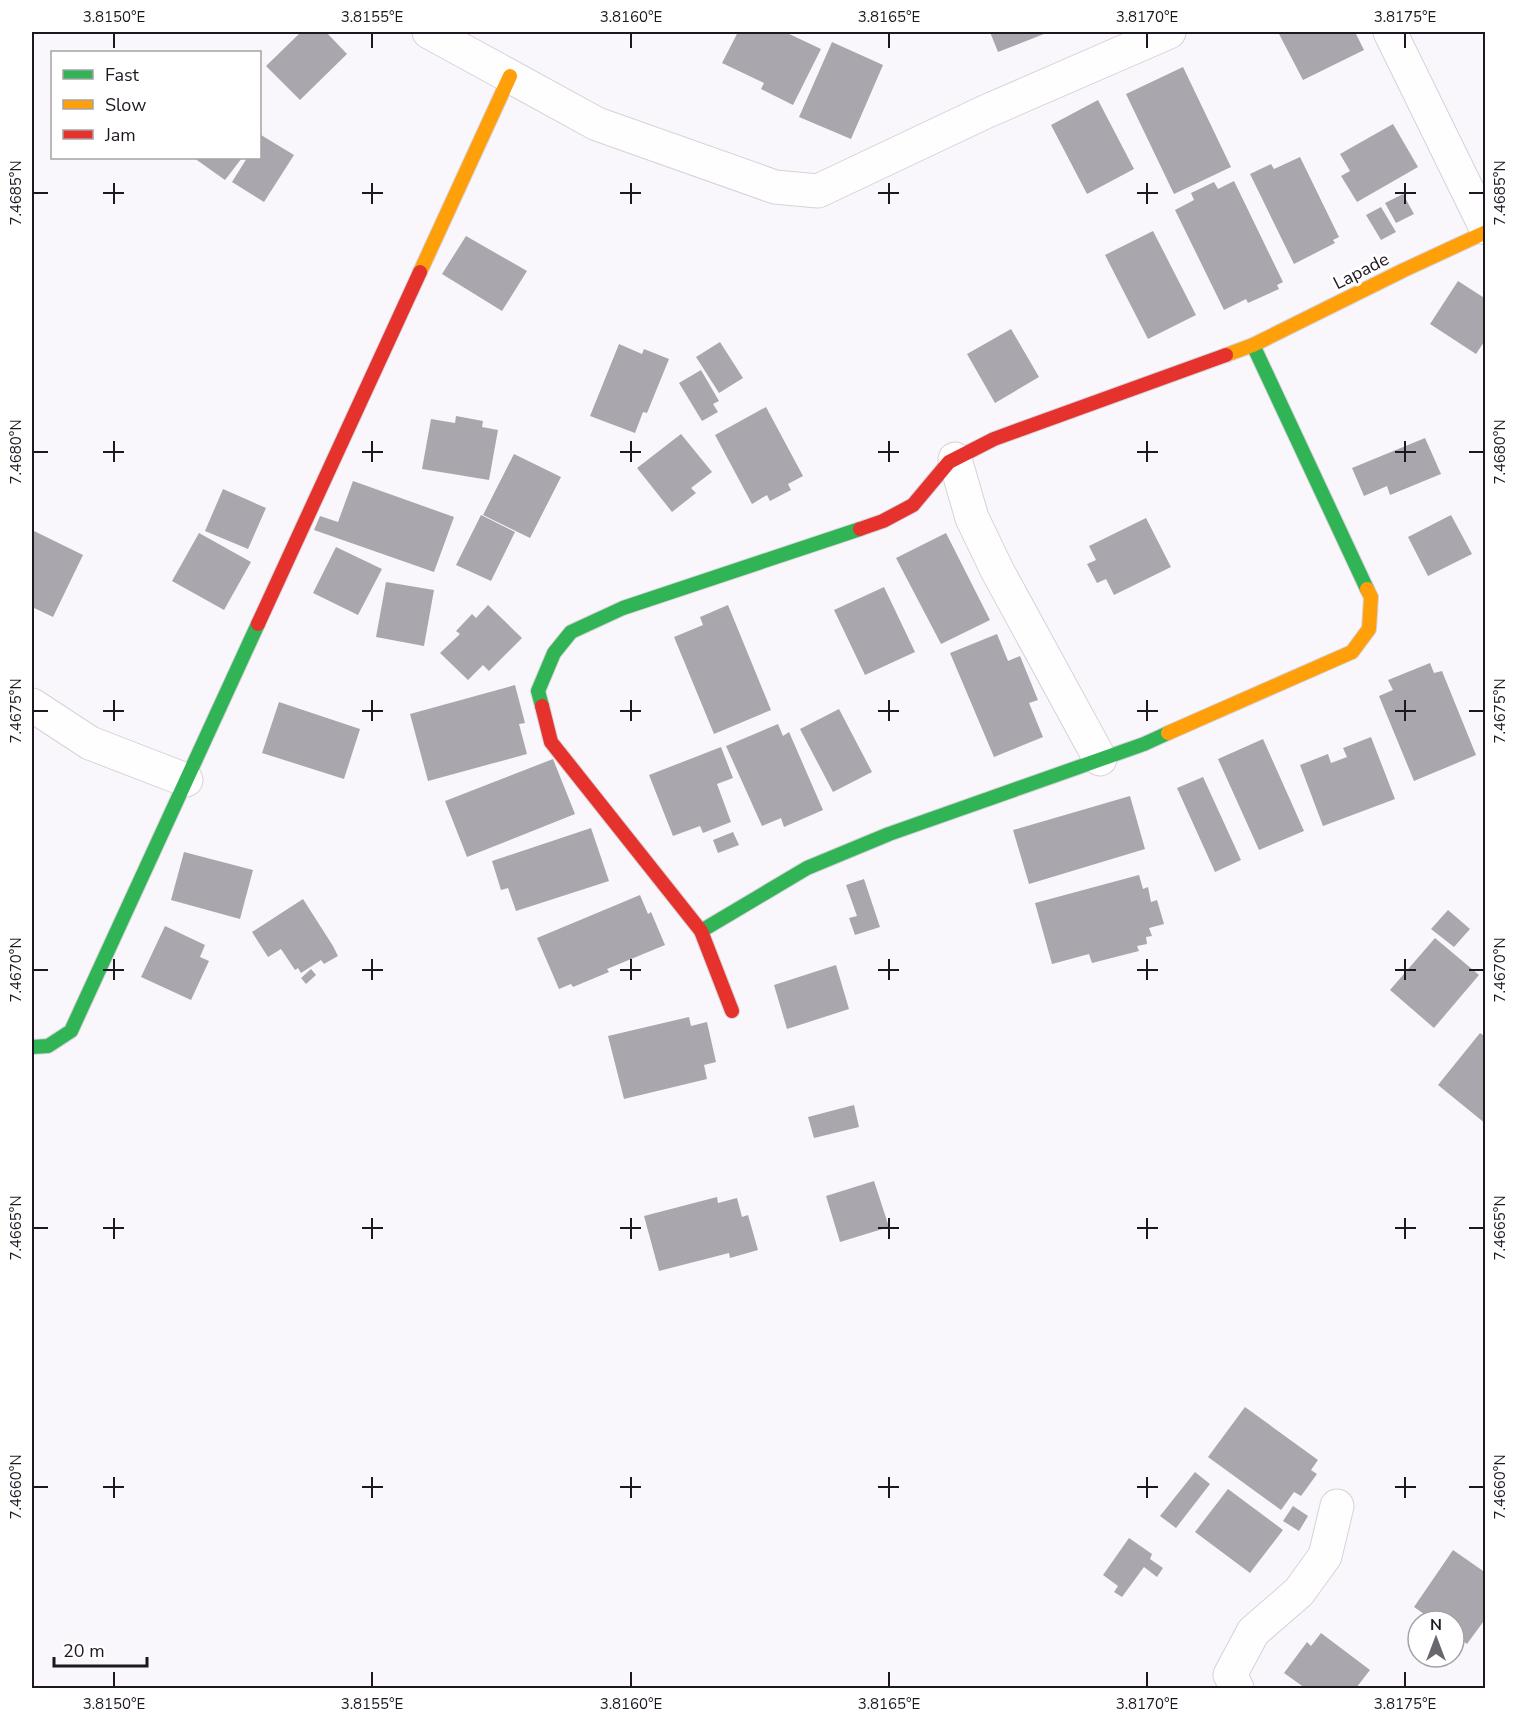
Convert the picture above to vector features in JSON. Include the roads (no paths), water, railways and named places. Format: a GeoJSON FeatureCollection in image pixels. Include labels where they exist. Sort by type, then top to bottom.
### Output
{"type":"FeatureCollection","features":[{"type":"Feature","properties":{"kind":"street"},"geometry":{"type":"LineString","coordinates":[[429,32],[597,124],[775,187],[818,190],[986,112],[1168,32]]}},
{"type":"Feature","properties":{"kind":"street"},"geometry":{"type":"LineString","coordinates":[[1390,32],[1485,230]]}},
{"type":"Feature","properties":{"kind":"street"},"geometry":{"type":"LineString","coordinates":[[32,1047],[38,1048],[53,1044],[71,1031],[510,76]]}},
{"type":"Feature","properties":{"kind":"street","name":"Lapade"},"geometry":{"type":"LineString","coordinates":[[732,1011],[701,931],[552,742],[538,691],[554,653],[571,632],[623,608],[883,521],[913,505],[949,462],[994,439],[1253,345],[1485,230]]}},
{"type":"Feature","properties":{"kind":"street"},"geometry":{"type":"LineString","coordinates":[[701,931],[807,868],[889,834],[1144,744],[1352,652],[1369,629],[1371,597],[1253,345]]}},
{"type":"Feature","properties":{"kind":"street"},"geometry":{"type":"LineString","coordinates":[[956,459],[972,518],[992,560],[1100,759]]}},
{"type":"Feature","properties":{"kind":"street"},"geometry":{"type":"LineString","coordinates":[[32,705],[90,743],[186,780]]}},
{"type":"Feature","properties":{"kind":"street"},"geometry":{"type":"LineString","coordinates":[[1237,1689],[1230,1675],[1252,1632],[1299,1592],[1325,1556],[1337,1506]]}}]}
